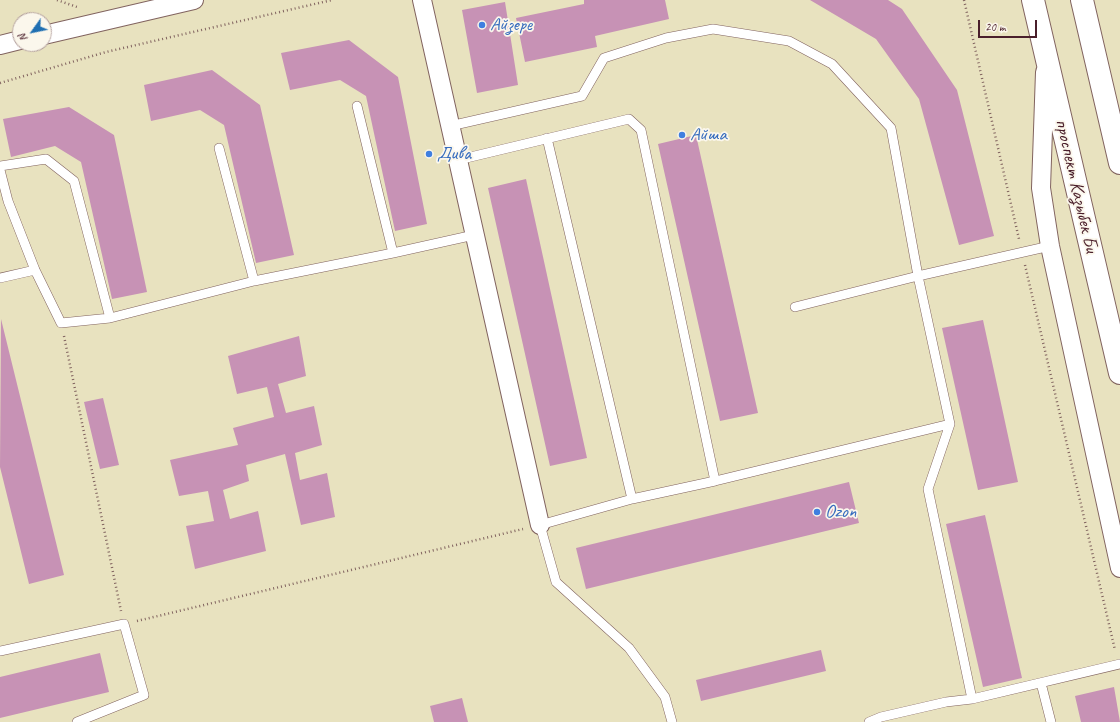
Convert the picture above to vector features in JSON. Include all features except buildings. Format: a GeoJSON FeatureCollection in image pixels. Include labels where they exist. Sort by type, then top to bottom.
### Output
{"type":"FeatureCollection","features":[{"type":"Feature","properties":{"kind":"street"},"geometry":{"type":"LineString","coordinates":[[52,33],[194,0]]}},
{"type":"Feature","properties":{"kind":"street"},"geometry":{"type":"LineString","coordinates":[[422,0],[540,525]]}},
{"type":"Feature","properties":{"kind":"street","name":"проспект Казыбек Би"},"geometry":{"type":"LineString","coordinates":[[1033,0],[1120,373]]}},
{"type":"Feature","properties":{"kind":"street"},"geometry":{"type":"LineString","coordinates":[[1082,0],[1120,163]]}},
{"type":"Feature","properties":{"kind":"street"},"geometry":{"type":"LineString","coordinates":[[0,45],[12,42]]}},
{"type":"Feature","properties":{"kind":"street"},"geometry":{"type":"LineString","coordinates":[[1045,54],[1041,188],[1050,246],[1120,568]]}},
{"type":"Feature","properties":{"kind":"lane"},"geometry":{"type":"LineString","coordinates":[[450,126],[582,96],[604,58],[666,38],[713,29],[789,41],[832,64],[891,128],[918,276],[950,424],[928,489],[972,699]]}},
{"type":"Feature","properties":{"kind":"lane"},"geometry":{"type":"LineString","coordinates":[[357,106],[393,253]]}},
{"type":"Feature","properties":{"kind":"lane"},"geometry":{"type":"LineString","coordinates":[[458,160],[629,119],[641,130],[715,481]]}},
{"type":"Feature","properties":{"kind":"lane"},"geometry":{"type":"LineString","coordinates":[[548,138],[632,499]]}},
{"type":"Feature","properties":{"kind":"lane"},"geometry":{"type":"LineString","coordinates":[[219,148],[254,281]]}},
{"type":"Feature","properties":{"kind":"lane"},"geometry":{"type":"LineString","coordinates":[[0,166],[46,159],[74,181],[110,318]]}},
{"type":"Feature","properties":{"kind":"lane"},"geometry":{"type":"LineString","coordinates":[[0,170],[8,201],[36,270],[61,323],[110,318],[254,281],[474,235]]}},
{"type":"Feature","properties":{"kind":"lane"},"geometry":{"type":"LineString","coordinates":[[795,307],[1022,251],[1050,246]]}},
{"type":"Feature","properties":{"kind":"lane"},"geometry":{"type":"LineString","coordinates":[[0,278],[36,270]]}},
{"type":"Feature","properties":{"kind":"lane"},"geometry":{"type":"LineString","coordinates":[[672,722],[665,698],[629,648],[556,582],[540,525],[632,499],[715,481],[950,424]]}},
{"type":"Feature","properties":{"kind":"lane"},"geometry":{"type":"LineString","coordinates":[[0,650],[124,624],[144,695],[77,722]]}},
{"type":"Feature","properties":{"kind":"lane"},"geometry":{"type":"LineString","coordinates":[[869,722],[881,717],[946,702],[972,699],[1119,664]]}},
{"type":"Feature","properties":{"kind":"lane"},"geometry":{"type":"LineString","coordinates":[[1041,683],[1051,722]]}},
{"type":"Feature","properties":{"kind":"path"},"geometry":{"type":"LineString","coordinates":[[57,0],[83,10]]}},
{"type":"Feature","properties":{"kind":"path"},"geometry":{"type":"LineString","coordinates":[[0,83],[106,52],[332,0]]}},
{"type":"Feature","properties":{"kind":"path"},"geometry":{"type":"LineString","coordinates":[[964,0],[1119,664]]}},
{"type":"Feature","properties":{"kind":"path"},"geometry":{"type":"LineString","coordinates":[[61,323],[124,624],[540,525]]}},
{"type":"Feature","properties":{"kind":"place","name":"Айзере"},"geometry":{"type":"Point","coordinates":[482,25]}},
{"type":"Feature","properties":{"kind":"place","name":"Айша"},"geometry":{"type":"Point","coordinates":[682,135]}},
{"type":"Feature","properties":{"kind":"place","name":"Дива"},"geometry":{"type":"Point","coordinates":[429,154]}},
{"type":"Feature","properties":{"kind":"place","name":"Ozon"},"geometry":{"type":"Point","coordinates":[817,512]}}]}
